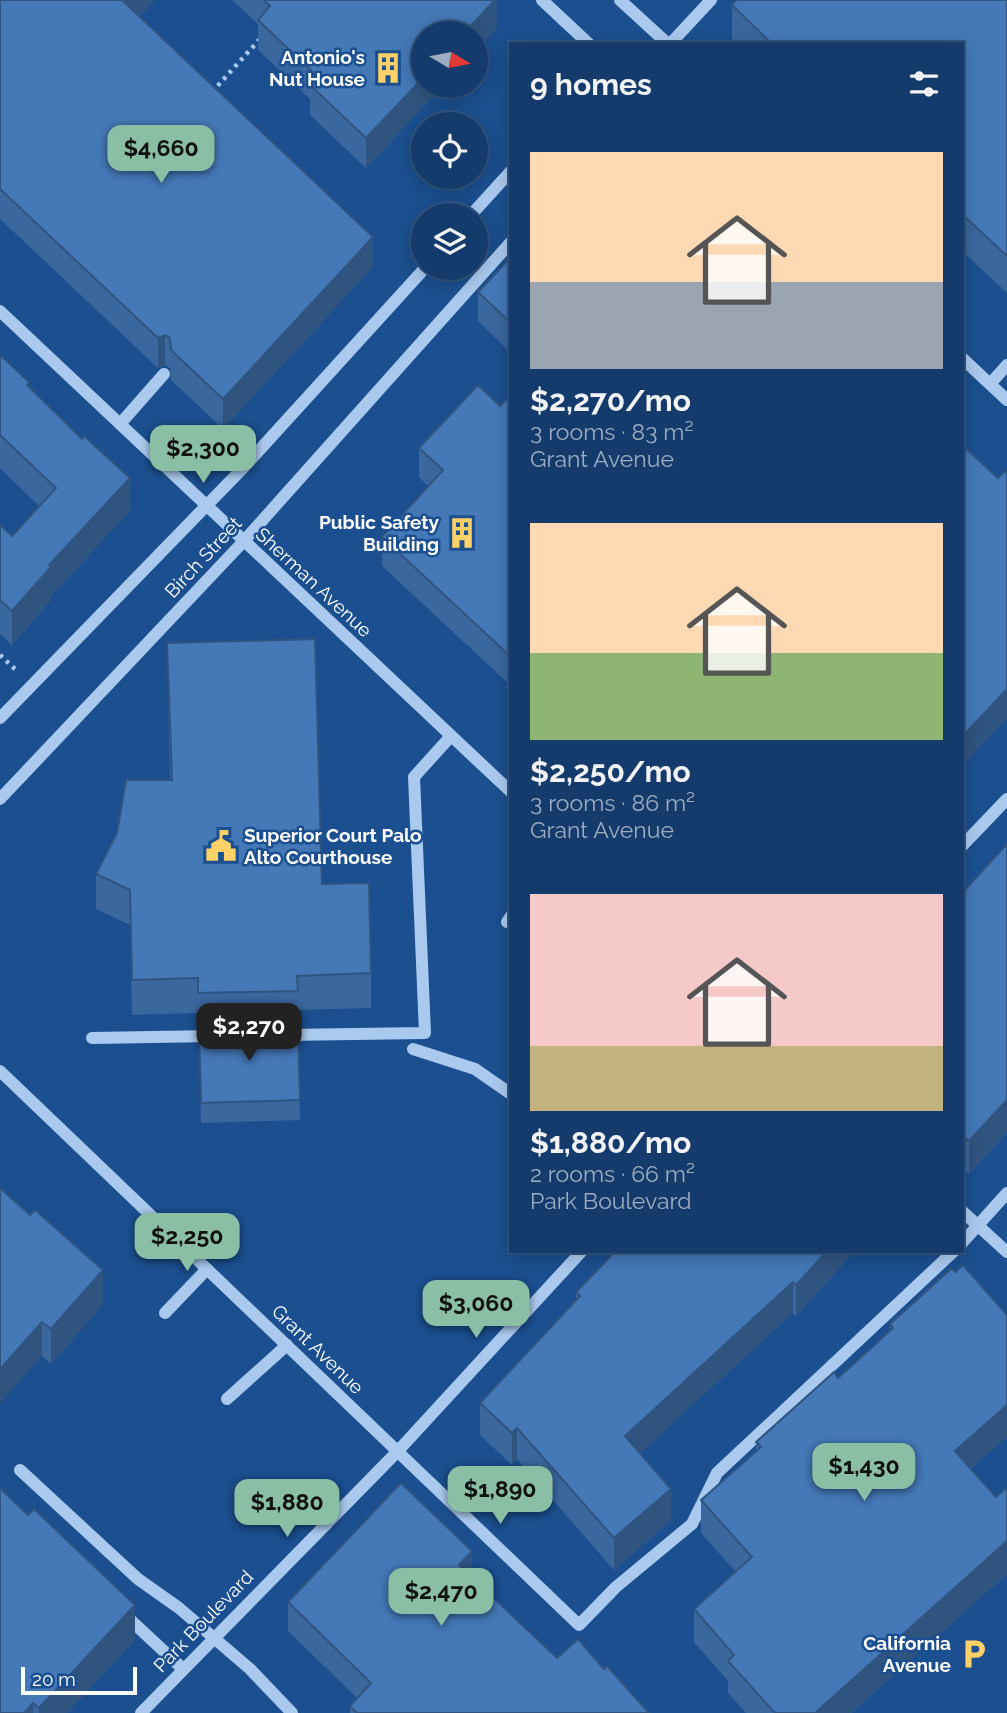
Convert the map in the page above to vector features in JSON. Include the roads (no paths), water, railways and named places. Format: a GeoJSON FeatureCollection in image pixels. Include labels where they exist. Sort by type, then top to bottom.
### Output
{"type":"FeatureCollection","features":[{"type":"Feature","properties":{"kind":"street"},"geometry":{"type":"LineString","coordinates":[[542,0],[587,42]]}},
{"type":"Feature","properties":{"kind":"street"},"geometry":{"type":"LineString","coordinates":[[620,0],[667,42]]}},
{"type":"Feature","properties":{"kind":"street"},"geometry":{"type":"LineString","coordinates":[[671,42],[711,0]]}},
{"type":"Feature","properties":{"kind":"street"},"geometry":{"type":"LineString","coordinates":[[482,203],[509,173]]}},
{"type":"Feature","properties":{"kind":"street","name":"Birch Street"},"geometry":{"type":"LineString","coordinates":[[0,799],[243,542],[509,244]]}},
{"type":"Feature","properties":{"kind":"street","name":"Birch Street"},"geometry":{"type":"LineString","coordinates":[[0,718],[206,507],[414,280]]}},
{"type":"Feature","properties":{"kind":"street","name":"Sherman Avenue"},"geometry":{"type":"LineString","coordinates":[[0,311],[509,790]]}},
{"type":"Feature","properties":{"kind":"street"},"geometry":{"type":"LineString","coordinates":[[964,360],[1007,400]]}},
{"type":"Feature","properties":{"kind":"street"},"geometry":{"type":"LineString","coordinates":[[990,384],[1007,365]]}},
{"type":"Feature","properties":{"kind":"street"},"geometry":{"type":"LineString","coordinates":[[120,424],[164,374]]}},
{"type":"Feature","properties":{"kind":"street"},"geometry":{"type":"LineString","coordinates":[[272,1035],[425,1033],[415,777],[451,736]]}},
{"type":"Feature","properties":{"kind":"street"},"geometry":{"type":"LineString","coordinates":[[964,844],[1007,799]]}},
{"type":"Feature","properties":{"kind":"street"},"geometry":{"type":"LineString","coordinates":[[92,1038],[231,1036]]}},
{"type":"Feature","properties":{"kind":"street"},"geometry":{"type":"LineString","coordinates":[[413,1049],[475,1069],[509,1093]]}},
{"type":"Feature","properties":{"kind":"street","name":"Grant Avenue"},"geometry":{"type":"LineString","coordinates":[[0,1071],[579,1625],[616,1587],[691,1524],[717,1473],[952,1253]]}},
{"type":"Feature","properties":{"kind":"street"},"geometry":{"type":"LineString","coordinates":[[964,1241],[980,1227],[1007,1193]]}},
{"type":"Feature","properties":{"kind":"street"},"geometry":{"type":"LineString","coordinates":[[964,1214],[1007,1252]]}},
{"type":"Feature","properties":{"kind":"street","name":"Park Boulevard"},"geometry":{"type":"LineString","coordinates":[[141,1713],[397,1452],[580,1253]]}},
{"type":"Feature","properties":{"kind":"street"},"geometry":{"type":"LineString","coordinates":[[165,1313],[207,1269]]}},
{"type":"Feature","properties":{"kind":"street"},"geometry":{"type":"LineString","coordinates":[[227,1399],[287,1345]]}},
{"type":"Feature","properties":{"kind":"street"},"geometry":{"type":"LineString","coordinates":[[20,1470],[138,1579],[213,1637],[292,1713]]}},
{"type":"Feature","properties":{"kind":"street"},"geometry":{"type":"LineString","coordinates":[[111,1602],[183,1669]]}},
{"type":"Feature","properties":{"kind":"place","name":"Antonio's Nut House"},"geometry":{"type":"Point","coordinates":[388,68]}},
{"type":"Feature","properties":{"kind":"place","name":"Public Safety Building"},"geometry":{"type":"Point","coordinates":[462,533]}},
{"type":"Feature","properties":{"kind":"place","name":"Superior Court Palo Alto Courthouse"},"geometry":{"type":"Point","coordinates":[221,846]}},
{"type":"Feature","properties":{"kind":"place","name":"California Avenue"},"geometry":{"type":"Point","coordinates":[974,1654]}}]}
